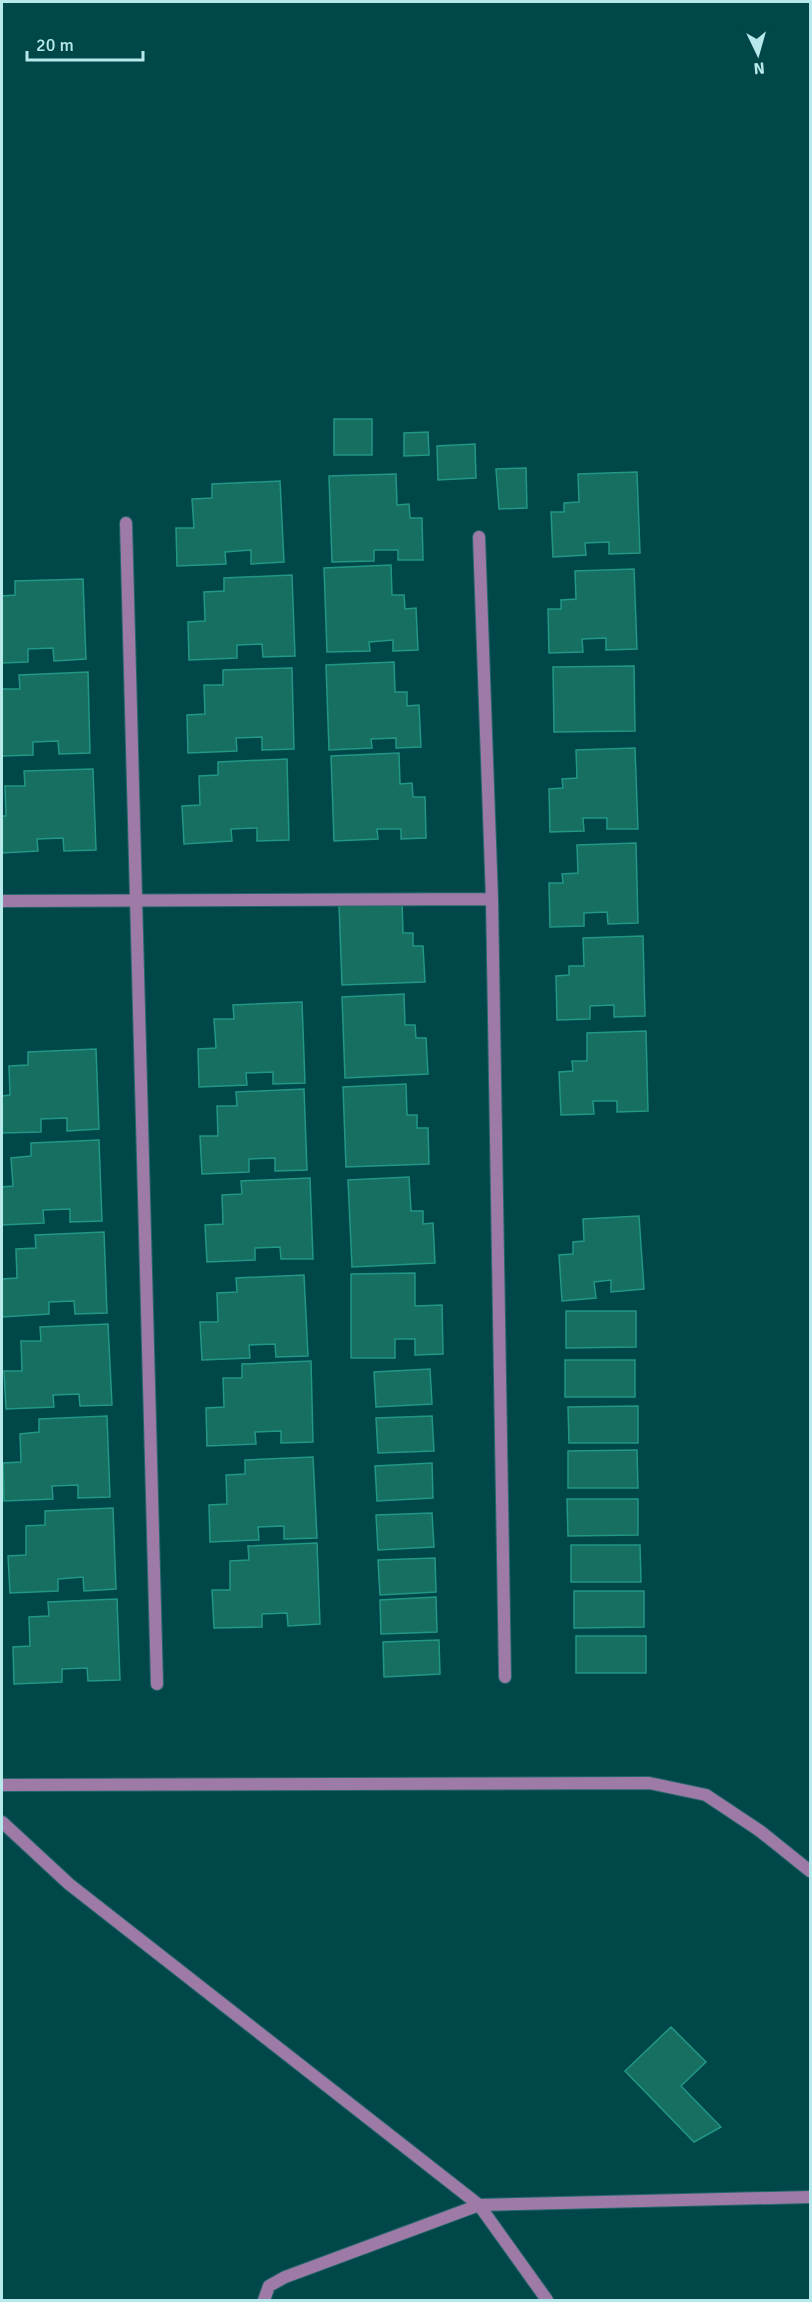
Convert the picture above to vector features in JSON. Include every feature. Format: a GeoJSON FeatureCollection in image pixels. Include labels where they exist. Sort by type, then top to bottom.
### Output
{"type":"FeatureCollection","features":[{"type":"Feature","properties":{"kind":"street"},"geometry":{"type":"LineString","coordinates":[[126,523],[157,1684]]}},
{"type":"Feature","properties":{"kind":"street"},"geometry":{"type":"LineString","coordinates":[[479,537],[492,899],[505,1677]]}},
{"type":"Feature","properties":{"kind":"street"},"geometry":{"type":"LineString","coordinates":[[2,901],[492,899]]}},
{"type":"Feature","properties":{"kind":"street"},"geometry":{"type":"LineString","coordinates":[[2,1785],[649,1783],[706,1794],[760,1831],[810,1871]]}},
{"type":"Feature","properties":{"kind":"street"},"geometry":{"type":"LineString","coordinates":[[2,1822],[69,1884],[479,2205],[547,2301]]}},
{"type":"Feature","properties":{"kind":"street"},"geometry":{"type":"LineString","coordinates":[[264,2301],[269,2286],[285,2277],[479,2205],[810,2197]]}},
{"type":"Feature","properties":{"kind":"building"},"geometry":{"type":"Polygon","coordinates":[[[334,419],[372,419],[372,455],[334,455],[334,419]]]}},
{"type":"Feature","properties":{"kind":"building"},"geometry":{"type":"Polygon","coordinates":[[[428,432],[429,455],[404,456],[404,433],[428,432]]]}},
{"type":"Feature","properties":{"kind":"building"},"geometry":{"type":"Polygon","coordinates":[[[475,444],[476,478],[438,480],[437,446],[475,444]]]}},
{"type":"Feature","properties":{"kind":"building"},"geometry":{"type":"Polygon","coordinates":[[[526,468],[527,508],[499,509],[496,469],[526,468]]]}},
{"type":"Feature","properties":{"kind":"building"},"geometry":{"type":"Polygon","coordinates":[[[637,472],[640,553],[609,554],[609,542],[585,543],[586,555],[553,557],[551,512],[564,512],[564,503],[579,502],[578,474],[637,472]]]}},
{"type":"Feature","properties":{"kind":"building"},"geometry":{"type":"Polygon","coordinates":[[[396,474],[397,505],[409,504],[410,518],[422,518],[423,560],[398,560],[398,550],[374,550],[374,561],[332,562],[329,476],[396,474]]]}},
{"type":"Feature","properties":{"kind":"building"},"geometry":{"type":"Polygon","coordinates":[[[280,481],[284,562],[251,564],[251,550],[225,552],[226,564],[177,566],[176,528],[194,528],[192,499],[212,498],[212,484],[280,481]]]}},
{"type":"Feature","properties":{"kind":"building"},"geometry":{"type":"Polygon","coordinates":[[[391,565],[392,595],[404,595],[405,609],[416,608],[418,650],[393,651],[393,640],[369,642],[370,651],[327,652],[324,568],[391,565]]]}},
{"type":"Feature","properties":{"kind":"building"},"geometry":{"type":"Polygon","coordinates":[[[634,569],[637,649],[606,650],[606,638],[582,639],[583,652],[549,653],[548,609],[561,609],[561,600],[576,599],[575,571],[634,569]]]}},
{"type":"Feature","properties":{"kind":"building"},"geometry":{"type":"Polygon","coordinates":[[[292,575],[295,656],[263,657],[262,644],[237,645],[237,658],[189,660],[188,622],[205,621],[204,592],[224,591],[224,578],[292,575]]]}},
{"type":"Feature","properties":{"kind":"building"},"geometry":{"type":"Polygon","coordinates":[[[83,579],[86,659],[54,661],[53,648],[28,649],[28,662],[2,663],[2,596],[15,595],[15,581],[83,579]]]}},
{"type":"Feature","properties":{"kind":"building"},"geometry":{"type":"Polygon","coordinates":[[[394,662],[395,692],[407,692],[407,706],[419,705],[421,747],[396,748],[396,738],[371,739],[372,748],[329,750],[326,665],[394,662]]]}},
{"type":"Feature","properties":{"kind":"building"},"geometry":{"type":"Polygon","coordinates":[[[634,666],[635,731],[554,732],[553,667],[634,666]]]}},
{"type":"Feature","properties":{"kind":"building"},"geometry":{"type":"Polygon","coordinates":[[[292,668],[294,749],[262,750],[262,737],[236,738],[237,751],[188,753],[187,715],[205,714],[204,685],[223,685],[223,670],[292,668]]]}},
{"type":"Feature","properties":{"kind":"building"},"geometry":{"type":"Polygon","coordinates":[[[88,672],[90,753],[59,754],[58,741],[33,742],[33,755],[2,756],[2,689],[20,689],[19,675],[88,672]]]}},
{"type":"Feature","properties":{"kind":"building"},"geometry":{"type":"Polygon","coordinates":[[[635,748],[638,829],[607,829],[607,818],[583,818],[584,831],[550,832],[549,789],[563,788],[562,779],[577,778],[576,750],[635,748]]]}},
{"type":"Feature","properties":{"kind":"building"},"geometry":{"type":"Polygon","coordinates":[[[399,753],[400,784],[412,783],[413,797],[425,797],[426,838],[401,839],[401,829],[377,829],[378,839],[334,841],[331,756],[399,753]]]}},
{"type":"Feature","properties":{"kind":"building"},"geometry":{"type":"Polygon","coordinates":[[[287,759],[289,840],[257,841],[257,828],[231,829],[232,841],[184,844],[182,806],[200,805],[199,776],[218,775],[218,762],[287,759]]]}},
{"type":"Feature","properties":{"kind":"building"},"geometry":{"type":"Polygon","coordinates":[[[93,769],[96,850],[64,851],[63,838],[37,839],[38,851],[2,853],[2,816],[6,816],[5,786],[25,786],[24,771],[93,769]]]}},
{"type":"Feature","properties":{"kind":"building"},"geometry":{"type":"Polygon","coordinates":[[[636,843],[638,923],[608,924],[607,912],[584,913],[584,926],[550,927],[549,883],[563,883],[562,874],[578,873],[577,845],[636,843]]]}},
{"type":"Feature","properties":{"kind":"building"},"geometry":{"type":"Polygon","coordinates":[[[402,902],[403,933],[413,933],[413,946],[423,946],[425,982],[342,985],[339,904],[402,902]]]}},
{"type":"Feature","properties":{"kind":"building"},"geometry":{"type":"Polygon","coordinates":[[[643,936],[645,1016],[614,1017],[614,1005],[590,1006],[590,1019],[557,1020],[556,976],[569,975],[569,966],[584,966],[583,938],[643,936]]]}},
{"type":"Feature","properties":{"kind":"building"},"geometry":{"type":"Polygon","coordinates":[[[404,994],[405,1025],[415,1025],[416,1038],[426,1038],[428,1074],[345,1078],[342,997],[404,994]]]}},
{"type":"Feature","properties":{"kind":"building"},"geometry":{"type":"Polygon","coordinates":[[[302,1002],[305,1083],[273,1084],[273,1072],[246,1073],[247,1085],[199,1087],[198,1049],[216,1048],[214,1019],[234,1019],[233,1005],[302,1002]]]}},
{"type":"Feature","properties":{"kind":"building"},"geometry":{"type":"Polygon","coordinates":[[[646,1031],[648,1111],[617,1112],[617,1101],[593,1101],[594,1114],[561,1115],[559,1072],[573,1071],[572,1061],[587,1061],[587,1033],[646,1031]]]}},
{"type":"Feature","properties":{"kind":"building"},"geometry":{"type":"Polygon","coordinates":[[[96,1049],[99,1129],[67,1131],[67,1118],[41,1119],[41,1132],[2,1133],[2,1096],[10,1095],[9,1066],[28,1065],[28,1052],[96,1049]]]}},
{"type":"Feature","properties":{"kind":"building"},"geometry":{"type":"Polygon","coordinates":[[[406,1084],[407,1115],[417,1115],[417,1128],[428,1128],[429,1164],[346,1167],[343,1087],[406,1084]]]}},
{"type":"Feature","properties":{"kind":"building"},"geometry":{"type":"Polygon","coordinates":[[[304,1089],[307,1170],[275,1171],[275,1158],[249,1159],[249,1172],[202,1174],[200,1136],[218,1136],[217,1106],[237,1106],[236,1092],[304,1089]]]}},
{"type":"Feature","properties":{"kind":"building"},"geometry":{"type":"Polygon","coordinates":[[[99,1140],[102,1221],[70,1222],[70,1209],[43,1210],[44,1223],[2,1225],[2,1187],[13,1186],[11,1158],[31,1156],[31,1143],[99,1140]]]}},
{"type":"Feature","properties":{"kind":"building"},"geometry":{"type":"Polygon","coordinates":[[[409,1177],[411,1211],[423,1211],[423,1224],[433,1223],[435,1263],[352,1267],[348,1180],[409,1177]]]}},
{"type":"Feature","properties":{"kind":"building"},"geometry":{"type":"Polygon","coordinates":[[[310,1178],[313,1259],[281,1259],[280,1247],[255,1248],[255,1260],[207,1262],[205,1225],[223,1224],[222,1195],[242,1194],[241,1181],[310,1178]]]}},
{"type":"Feature","properties":{"kind":"building"},"geometry":{"type":"Polygon","coordinates":[[[639,1216],[644,1289],[611,1292],[611,1280],[594,1282],[596,1298],[562,1301],[559,1255],[573,1254],[573,1242],[584,1241],[583,1219],[639,1216]]]}},
{"type":"Feature","properties":{"kind":"building"},"geometry":{"type":"Polygon","coordinates":[[[104,1232],[107,1313],[75,1314],[74,1301],[49,1302],[49,1314],[2,1317],[2,1279],[17,1278],[16,1249],[36,1248],[35,1235],[104,1232]]]}},
{"type":"Feature","properties":{"kind":"building"},"geometry":{"type":"Polygon","coordinates":[[[415,1273],[415,1306],[442,1305],[443,1354],[415,1355],[415,1339],[395,1339],[395,1358],[351,1358],[351,1274],[415,1273]]]}},
{"type":"Feature","properties":{"kind":"building"},"geometry":{"type":"Polygon","coordinates":[[[304,1275],[308,1356],[276,1357],[275,1344],[249,1345],[250,1358],[202,1360],[200,1322],[218,1322],[217,1293],[237,1292],[236,1278],[304,1275]]]}},
{"type":"Feature","properties":{"kind":"building"},"geometry":{"type":"Polygon","coordinates":[[[566,1311],[636,1311],[636,1347],[566,1348],[566,1311]]]}},
{"type":"Feature","properties":{"kind":"building"},"geometry":{"type":"Polygon","coordinates":[[[108,1324],[112,1405],[80,1406],[79,1394],[53,1395],[54,1407],[6,1409],[4,1371],[22,1371],[21,1341],[41,1341],[40,1327],[108,1324]]]}},
{"type":"Feature","properties":{"kind":"building"},"geometry":{"type":"Polygon","coordinates":[[[565,1360],[635,1360],[635,1397],[565,1397],[565,1360]]]}},
{"type":"Feature","properties":{"kind":"building"},"geometry":{"type":"Polygon","coordinates":[[[311,1361],[313,1442],[281,1443],[281,1431],[255,1432],[256,1444],[207,1446],[206,1408],[224,1407],[223,1378],[242,1378],[242,1364],[311,1361]]]}},
{"type":"Feature","properties":{"kind":"building"},"geometry":{"type":"Polygon","coordinates":[[[430,1369],[432,1404],[376,1407],[374,1372],[430,1369]]]}},
{"type":"Feature","properties":{"kind":"building"},"geometry":{"type":"Polygon","coordinates":[[[638,1406],[638,1443],[569,1443],[568,1407],[638,1406]]]}},
{"type":"Feature","properties":{"kind":"building"},"geometry":{"type":"Polygon","coordinates":[[[107,1416],[110,1497],[78,1498],[78,1485],[52,1486],[53,1499],[4,1501],[3,1463],[21,1462],[20,1434],[39,1432],[39,1419],[107,1416]]]}},
{"type":"Feature","properties":{"kind":"building"},"geometry":{"type":"Polygon","coordinates":[[[432,1416],[434,1451],[378,1453],[376,1418],[432,1416]]]}},
{"type":"Feature","properties":{"kind":"building"},"geometry":{"type":"Polygon","coordinates":[[[637,1450],[638,1488],[568,1488],[568,1451],[637,1450]]]}},
{"type":"Feature","properties":{"kind":"building"},"geometry":{"type":"Polygon","coordinates":[[[313,1457],[317,1538],[284,1539],[284,1526],[258,1527],[259,1540],[210,1542],[209,1505],[227,1504],[226,1475],[245,1474],[245,1460],[313,1457]]]}},
{"type":"Feature","properties":{"kind":"building"},"geometry":{"type":"Polygon","coordinates":[[[432,1463],[433,1498],[377,1501],[375,1466],[432,1463]]]}},
{"type":"Feature","properties":{"kind":"building"},"geometry":{"type":"Polygon","coordinates":[[[567,1499],[638,1499],[638,1535],[568,1536],[567,1499]]]}},
{"type":"Feature","properties":{"kind":"building"},"geometry":{"type":"Polygon","coordinates":[[[113,1508],[116,1589],[84,1591],[83,1577],[58,1579],[58,1591],[10,1593],[8,1556],[26,1555],[26,1526],[45,1525],[45,1511],[113,1508]]]}},
{"type":"Feature","properties":{"kind":"building"},"geometry":{"type":"Polygon","coordinates":[[[432,1513],[434,1547],[378,1550],[376,1515],[432,1513]]]}},
{"type":"Feature","properties":{"kind":"building"},"geometry":{"type":"Polygon","coordinates":[[[317,1543],[320,1624],[288,1626],[287,1613],[262,1614],[262,1627],[214,1628],[212,1590],[230,1590],[230,1561],[249,1560],[248,1546],[317,1543]]]}},
{"type":"Feature","properties":{"kind":"building"},"geometry":{"type":"Polygon","coordinates":[[[571,1545],[640,1545],[641,1582],[571,1582],[571,1545]]]}},
{"type":"Feature","properties":{"kind":"building"},"geometry":{"type":"Polygon","coordinates":[[[435,1558],[436,1592],[380,1595],[378,1560],[435,1558]]]}},
{"type":"Feature","properties":{"kind":"building"},"geometry":{"type":"Polygon","coordinates":[[[574,1591],[644,1591],[644,1627],[574,1628],[574,1591]]]}},
{"type":"Feature","properties":{"kind":"building"},"geometry":{"type":"Polygon","coordinates":[[[436,1597],[437,1632],[381,1634],[380,1600],[436,1597]]]}},
{"type":"Feature","properties":{"kind":"building"},"geometry":{"type":"Polygon","coordinates":[[[117,1599],[120,1680],[88,1681],[87,1668],[62,1669],[62,1682],[14,1684],[13,1647],[30,1646],[29,1617],[49,1616],[48,1602],[117,1599]]]}},
{"type":"Feature","properties":{"kind":"building"},"geometry":{"type":"Polygon","coordinates":[[[576,1636],[646,1636],[646,1673],[576,1673],[576,1636]]]}},
{"type":"Feature","properties":{"kind":"building"},"geometry":{"type":"Polygon","coordinates":[[[439,1640],[440,1674],[384,1677],[383,1642],[439,1640]]]}},
{"type":"Feature","properties":{"kind":"building"},"geometry":{"type":"Polygon","coordinates":[[[671,2027],[706,2062],[681,2086],[721,2127],[694,2142],[625,2071],[671,2027]]]}}]}
